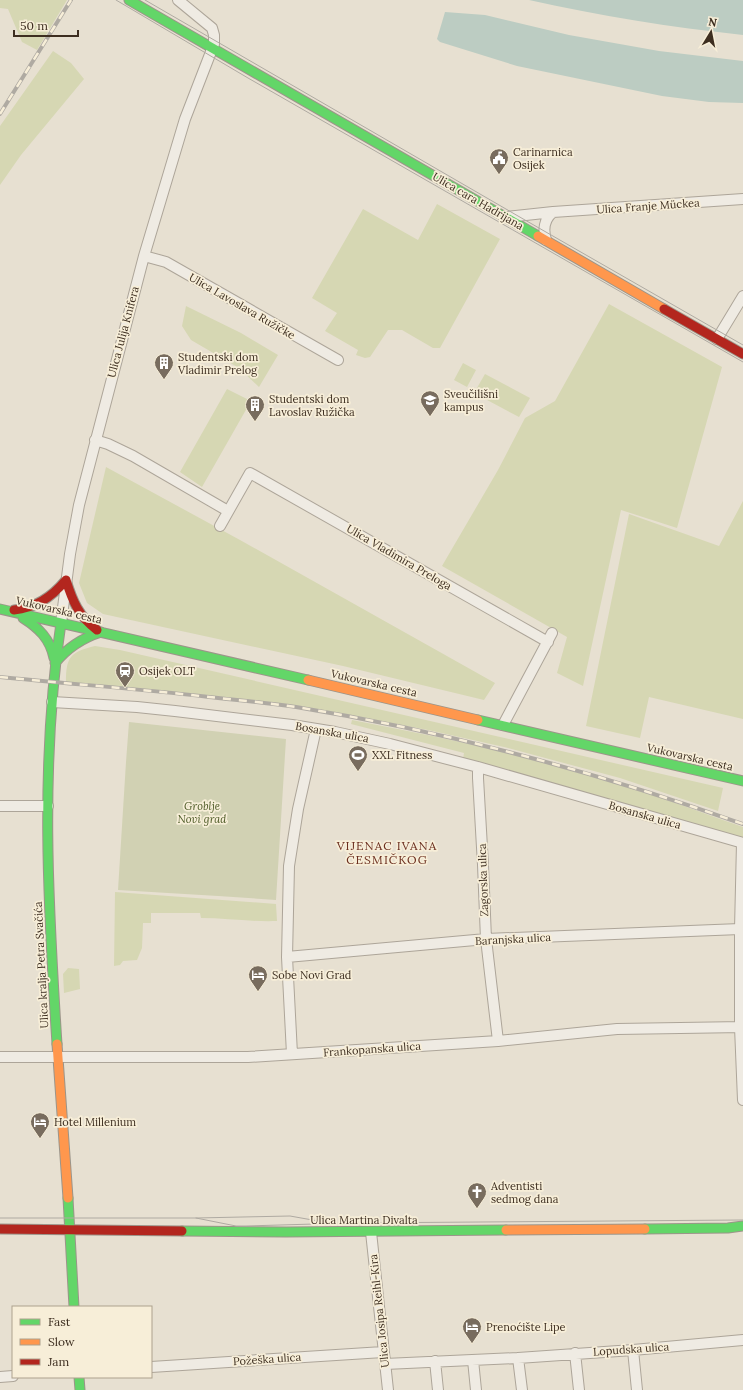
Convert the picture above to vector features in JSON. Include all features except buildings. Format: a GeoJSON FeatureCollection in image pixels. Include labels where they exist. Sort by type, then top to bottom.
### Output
{"type":"FeatureCollection","features":[{"type":"Feature","properties":{"kind":"main road","name":"Ulica cara Hadrijana"},"geometry":{"type":"LineString","coordinates":[[129,0],[743,354]]}},
{"type":"Feature","properties":{"kind":"main road"},"geometry":{"type":"LineString","coordinates":[[3,609],[23,609],[42,602],[61,587],[66,580]]}},
{"type":"Feature","properties":{"kind":"main road"},"geometry":{"type":"LineString","coordinates":[[66,580],[70,596],[78,613],[92,627],[101,632]]}},
{"type":"Feature","properties":{"kind":"main road"},"geometry":{"type":"LineString","coordinates":[[3,609],[31,622],[39,629],[50,644],[55,663]]}},
{"type":"Feature","properties":{"kind":"main road","name":"Vukovarska cesta"},"geometry":{"type":"LineString","coordinates":[[3,609],[743,781]]}},
{"type":"Feature","properties":{"kind":"main road","name":"Ulica kralja Petra Svačića"},"geometry":{"type":"LineString","coordinates":[[61,623],[55,663],[52,702],[48,806],[52,966],[74,1306]]}},
{"type":"Feature","properties":{"kind":"main road"},"geometry":{"type":"LineString","coordinates":[[55,663],[64,650],[88,636],[101,632]]}},
{"type":"Feature","properties":{"kind":"main road","name":"Ulica Martina Divalta"},"geometry":{"type":"LineString","coordinates":[[0,1229],[371,1232],[739,1227]]}},
{"type":"Feature","properties":{"kind":"main road"},"geometry":{"type":"LineString","coordinates":[[79,1378],[80,1390]]}},
{"type":"Feature","properties":{"kind":"street"},"geometry":{"type":"LineString","coordinates":[[178,0],[212,28],[214,35],[213,48]]}},
{"type":"Feature","properties":{"kind":"street","name":"Ulica Julija Knifera"},"geometry":{"type":"LineString","coordinates":[[61,623],[74,528],[95,440],[144,256],[185,119],[202,72],[213,48]]}},
{"type":"Feature","properties":{"kind":"street","name":"Ulica Franje Mückea"},"geometry":{"type":"LineString","coordinates":[[507,217],[553,212],[743,200]]}},
{"type":"Feature","properties":{"kind":"street"},"geometry":{"type":"LineString","coordinates":[[546,240],[544,231],[545,225],[549,215],[553,212]]}},
{"type":"Feature","properties":{"kind":"street","name":"Ulica Lavoslava Ružičke"},"geometry":{"type":"LineString","coordinates":[[144,256],[166,262],[338,360]]}},
{"type":"Feature","properties":{"kind":"street"},"geometry":{"type":"LineString","coordinates":[[716,339],[743,296]]}},
{"type":"Feature","properties":{"kind":"street"},"geometry":{"type":"LineString","coordinates":[[95,440],[108,444],[133,456],[228,511],[220,526]]}},
{"type":"Feature","properties":{"kind":"street","name":"Ulica Vladimira Preloga"},"geometry":{"type":"LineString","coordinates":[[228,511],[250,473],[550,638],[503,725]]}},
{"type":"Feature","properties":{"kind":"street","name":"Bosanska ulica"},"geometry":{"type":"LineString","coordinates":[[52,702],[152,708],[316,729],[370,739],[478,766],[742,843]]}},
{"type":"Feature","properties":{"kind":"street"},"geometry":{"type":"LineString","coordinates":[[292,1054],[287,957],[290,852],[299,802],[316,729]]}},
{"type":"Feature","properties":{"kind":"street","name":"Zagorska ulica"},"geometry":{"type":"LineString","coordinates":[[478,766],[486,940],[498,1041]]}},
{"type":"Feature","properties":{"kind":"street"},"geometry":{"type":"LineString","coordinates":[[0,806],[48,806]]}},
{"type":"Feature","properties":{"kind":"street"},"geometry":{"type":"LineString","coordinates":[[742,843],[740,929],[743,1100]]}},
{"type":"Feature","properties":{"kind":"street","name":"Baranjska ulica"},"geometry":{"type":"LineString","coordinates":[[287,957],[486,940],[740,929]]}},
{"type":"Feature","properties":{"kind":"street","name":"Frankopanska ulica"},"geometry":{"type":"LineString","coordinates":[[0,1056],[248,1057],[498,1041],[618,1028],[742,1027]]}},
{"type":"Feature","properties":{"kind":"street","name":"Ulica Josipa Reihl-Kira"},"geometry":{"type":"LineString","coordinates":[[371,1232],[388,1390]]}},
{"type":"Feature","properties":{"kind":"street","name":"Lopudska ulica"},"geometry":{"type":"LineString","coordinates":[[385,1364],[518,1358],[743,1340]]}},
{"type":"Feature","properties":{"kind":"street"},"geometry":{"type":"LineString","coordinates":[[633,1350],[637,1390]]}},
{"type":"Feature","properties":{"kind":"street","name":"Požeška ulica"},"geometry":{"type":"LineString","coordinates":[[152,1367],[383,1352]]}},
{"type":"Feature","properties":{"kind":"street"},"geometry":{"type":"LineString","coordinates":[[575,1353],[579,1390]]}},
{"type":"Feature","properties":{"kind":"street"},"geometry":{"type":"LineString","coordinates":[[518,1358],[522,1390]]}},
{"type":"Feature","properties":{"kind":"street"},"geometry":{"type":"LineString","coordinates":[[473,1360],[476,1390]]}},
{"type":"Feature","properties":{"kind":"street"},"geometry":{"type":"LineString","coordinates":[[435,1362],[438,1390]]}},
{"type":"Feature","properties":{"kind":"street"},"geometry":{"type":"LineString","coordinates":[[0,1376],[12,1376]]}},
{"type":"Feature","properties":{"kind":"green space"},"geometry":{"type":"Polygon","coordinates":[[[0,0],[67,0],[37,50],[22,42],[8,9],[0,8],[0,0]]]}},
{"type":"Feature","properties":{"kind":"green space"},"geometry":{"type":"Polygon","coordinates":[[[53,51],[71,63],[84,79],[21,155],[0,185],[0,126],[53,51]]]}},
{"type":"Feature","properties":{"kind":"green space"},"geometry":{"type":"Polygon","coordinates":[[[437,204],[500,239],[440,348],[433,348],[402,330],[388,330],[370,357],[365,358],[356,355],[358,350],[325,331],[337,313],[312,298],[363,209],[418,240],[437,204]]]}},
{"type":"Feature","properties":{"kind":"green space"},"geometry":{"type":"Polygon","coordinates":[[[609,304],[722,367],[677,528],[621,510],[583,686],[557,673],[567,637],[442,566],[498,470],[525,418],[555,401],[609,304]]]}},
{"type":"Feature","properties":{"kind":"green space"},"geometry":{"type":"Polygon","coordinates":[[[186,306],[241,333],[278,355],[259,387],[239,368],[191,340],[182,326],[186,306]]]}},
{"type":"Feature","properties":{"kind":"green space"},"geometry":{"type":"Polygon","coordinates":[[[463,363],[476,370],[467,387],[454,380],[463,363]]]}},
{"type":"Feature","properties":{"kind":"green space"},"geometry":{"type":"Polygon","coordinates":[[[485,374],[530,398],[519,417],[474,393],[485,374]]]}},
{"type":"Feature","properties":{"kind":"green space"},"geometry":{"type":"Polygon","coordinates":[[[227,389],[251,401],[202,487],[180,472],[227,389]]]}},
{"type":"Feature","properties":{"kind":"green space"},"geometry":{"type":"Polygon","coordinates":[[[106,467],[240,540],[495,683],[484,700],[343,666],[103,614],[87,603],[79,583],[106,467]]]}},
{"type":"Feature","properties":{"kind":"green space"},"geometry":{"type":"Polygon","coordinates":[[[743,501],[743,719],[649,697],[640,738],[586,726],[629,514],[719,546],[743,501]]]}},
{"type":"Feature","properties":{"kind":"green space"},"geometry":{"type":"Polygon","coordinates":[[[95,646],[120,650],[723,788],[718,811],[620,778],[504,747],[428,730],[303,707],[185,693],[66,682],[67,666],[72,656],[80,650],[95,646]]]}},
{"type":"Feature","properties":{"kind":"green space"},"geometry":{"type":"Polygon","coordinates":[[[352,720],[486,748],[585,773],[649,793],[743,827],[743,840],[463,759],[464,753],[351,724],[352,720]]]}},
{"type":"Feature","properties":{"kind":"green space","name":"Groblje Novi grad"},"geometry":{"type":"Polygon","coordinates":[[[129,722],[286,739],[276,900],[118,890],[129,722]]]}},
{"type":"Feature","properties":{"kind":"green space"},"geometry":{"type":"Polygon","coordinates":[[[115,892],[276,904],[277,921],[201,918],[200,913],[151,913],[151,923],[143,923],[142,948],[137,960],[123,961],[120,965],[114,966],[115,892]]]}},
{"type":"Feature","properties":{"kind":"green space"},"geometry":{"type":"Polygon","coordinates":[[[68,968],[79,969],[80,989],[64,993],[63,974],[68,968]]]}},
{"type":"Feature","properties":{"kind":"shaded area"},"geometry":{"type":"Polygon","coordinates":[[[529,0],[743,0],[743,35],[635,20],[529,0]]]}},
{"type":"Feature","properties":{"kind":"shaded area"},"geometry":{"type":"Polygon","coordinates":[[[445,12],[485,15],[569,35],[659,51],[743,61],[743,103],[709,102],[662,96],[517,66],[440,42],[437,39],[445,12]]]}},
{"type":"Feature","properties":{"kind":"tram line"},"geometry":{"type":"LineString","coordinates":[[116,0],[248,78],[743,362]]}},
{"type":"Feature","properties":{"kind":"tram line"},"geometry":{"type":"LineString","coordinates":[[145,0],[743,345]]}},
{"type":"Feature","properties":{"kind":"tram line"},"geometry":{"type":"LineString","coordinates":[[0,1218],[196,1218],[290,1216],[318,1221]]}},
{"type":"Feature","properties":{"kind":"tram line"},"geometry":{"type":"LineString","coordinates":[[196,1218],[236,1226],[349,1223],[743,1220]]}},
{"type":"Feature","properties":{"kind":"railway"},"geometry":{"type":"LineString","coordinates":[[0,114],[71,0]]}},
{"type":"Feature","properties":{"kind":"railway"},"geometry":{"type":"LineString","coordinates":[[0,677],[157,691],[296,707],[353,717],[466,741],[522,755],[633,787],[743,824]]}},
{"type":"Feature","properties":{"kind":"traffic: fast"},"geometry":{"type":"LineString","coordinates":[[129,0],[538,236]]}},
{"type":"Feature","properties":{"kind":"traffic: fast"},"geometry":{"type":"LineString","coordinates":[[0,609],[308,680]]}},
{"type":"Feature","properties":{"kind":"traffic: fast"},"geometry":{"type":"LineString","coordinates":[[23,618],[39,630],[47,640],[54,658]]}},
{"type":"Feature","properties":{"kind":"traffic: fast"},"geometry":{"type":"LineString","coordinates":[[57,1044],[49,886],[48,780],[54,675],[61,623]]}},
{"type":"Feature","properties":{"kind":"traffic: fast"},"geometry":{"type":"LineString","coordinates":[[55,663],[65,652],[76,644],[101,632]]}},
{"type":"Feature","properties":{"kind":"traffic: fast"},"geometry":{"type":"LineString","coordinates":[[478,720],[743,781]]}},
{"type":"Feature","properties":{"kind":"traffic: fast"},"geometry":{"type":"LineString","coordinates":[[68,1198],[74,1306]]}},
{"type":"Feature","properties":{"kind":"traffic: fast"},"geometry":{"type":"LineString","coordinates":[[645,1229],[728,1228],[743,1226]]}},
{"type":"Feature","properties":{"kind":"traffic: fast"},"geometry":{"type":"LineString","coordinates":[[182,1231],[286,1232],[506,1230]]}},
{"type":"Feature","properties":{"kind":"traffic: fast"},"geometry":{"type":"LineString","coordinates":[[79,1378],[80,1390]]}},
{"type":"Feature","properties":{"kind":"traffic: slow"},"geometry":{"type":"LineString","coordinates":[[538,236],[664,309]]}},
{"type":"Feature","properties":{"kind":"traffic: slow"},"geometry":{"type":"LineString","coordinates":[[308,680],[478,720]]}},
{"type":"Feature","properties":{"kind":"traffic: slow"},"geometry":{"type":"LineString","coordinates":[[57,1044],[68,1198]]}},
{"type":"Feature","properties":{"kind":"traffic: slow"},"geometry":{"type":"LineString","coordinates":[[506,1230],[645,1229]]}},
{"type":"Feature","properties":{"kind":"traffic: jam"},"geometry":{"type":"LineString","coordinates":[[664,309],[743,354]]}},
{"type":"Feature","properties":{"kind":"traffic: jam"},"geometry":{"type":"LineString","coordinates":[[66,580],[77,608],[85,620],[97,630]]}},
{"type":"Feature","properties":{"kind":"traffic: jam"},"geometry":{"type":"LineString","coordinates":[[14,610],[29,607],[43,601],[55,592],[66,580]]}},
{"type":"Feature","properties":{"kind":"traffic: jam"},"geometry":{"type":"LineString","coordinates":[[0,1229],[182,1231]]}},
{"type":"Feature","properties":{"kind":"place","name":"Carinarnica Osijek"},"geometry":{"type":"Point","coordinates":[499,175]}},
{"type":"Feature","properties":{"kind":"place","name":"Studentski dom Vladimir Prelog"},"geometry":{"type":"Point","coordinates":[164,380]}},
{"type":"Feature","properties":{"kind":"place","name":"Sveučilišni kampus"},"geometry":{"type":"Point","coordinates":[430,417]}},
{"type":"Feature","properties":{"kind":"place","name":"Studentski dom Lavoslav Ružička"},"geometry":{"type":"Point","coordinates":[255,422]}},
{"type":"Feature","properties":{"kind":"place","name":"Osijek OLT"},"geometry":{"type":"Point","coordinates":[125,688]}},
{"type":"Feature","properties":{"kind":"place","name":"XXL Fitness"},"geometry":{"type":"Point","coordinates":[358,772]}},
{"type":"Feature","properties":{"kind":"place","name":"Sobe Novi Grad"},"geometry":{"type":"Point","coordinates":[258,992]}},
{"type":"Feature","properties":{"kind":"place","name":"Hotel Millenium"},"geometry":{"type":"Point","coordinates":[40,1139]}},
{"type":"Feature","properties":{"kind":"place","name":"Adventisti sedmog dana"},"geometry":{"type":"Point","coordinates":[477,1209]}},
{"type":"Feature","properties":{"kind":"place","name":"Prenoćište Lipe"},"geometry":{"type":"Point","coordinates":[472,1344]}},
{"type":"Feature","properties":{"kind":"district","name":"VIJENAC IVANA ČESMIČKOG"},"geometry":{"type":"Point","coordinates":[387,852]}}]}
